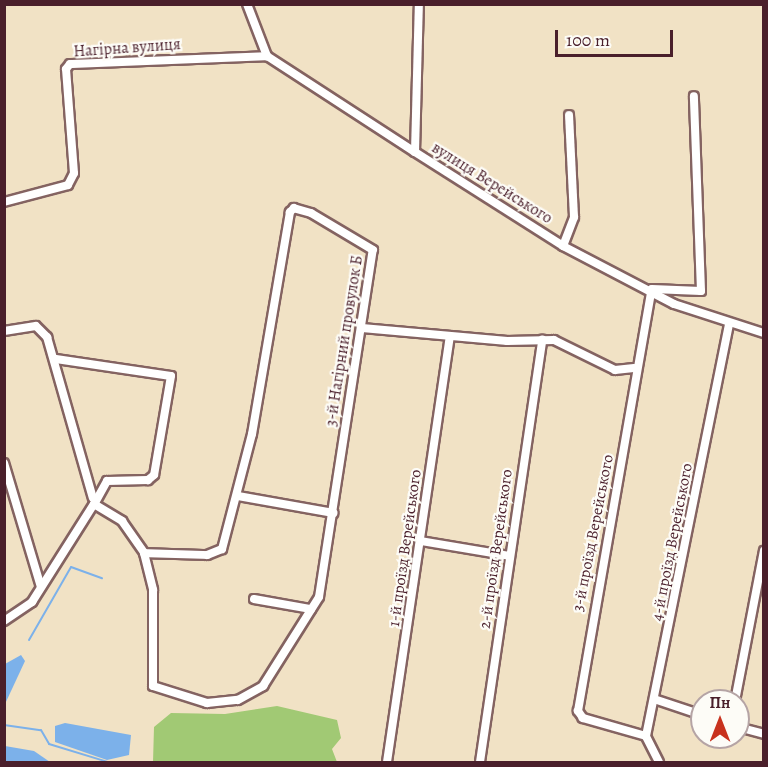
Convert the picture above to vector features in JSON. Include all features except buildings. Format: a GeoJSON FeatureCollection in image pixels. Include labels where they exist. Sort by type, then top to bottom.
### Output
{"type":"FeatureCollection","features":[{"type":"Feature","properties":{"kind":"street"},"geometry":{"type":"LineString","coordinates":[[247,4],[267,56]]}},
{"type":"Feature","properties":{"kind":"street"},"geometry":{"type":"LineString","coordinates":[[415,152],[419,4]]}},
{"type":"Feature","properties":{"kind":"street","name":"вулиця Верейського"},"geometry":{"type":"LineString","coordinates":[[267,56],[563,246],[651,289],[674,304],[764,333]]}},
{"type":"Feature","properties":{"kind":"street","name":"Нагірна вулиця"},"geometry":{"type":"LineString","coordinates":[[4,202],[68,185],[74,173],[66,69],[70,64],[267,56]]}},
{"type":"Feature","properties":{"kind":"street"},"geometry":{"type":"LineString","coordinates":[[651,289],[701,291],[694,96]]}},
{"type":"Feature","properties":{"kind":"street"},"geometry":{"type":"LineString","coordinates":[[563,246],[574,217],[568,115]]}},
{"type":"Feature","properties":{"kind":"street","name":"3-й Нагірний провулок Б"},"geometry":{"type":"LineString","coordinates":[[294,208],[373,250],[319,597],[284,660],[252,694],[207,703],[158,691],[153,686],[153,590],[144,553],[215,554],[222,549],[238,496],[294,208]]}},
{"type":"Feature","properties":{"kind":"street","name":"3-й проїзд Верейського"},"geometry":{"type":"LineString","coordinates":[[646,736],[583,718],[578,711],[636,386],[634,368],[651,289]]}},
{"type":"Feature","properties":{"kind":"street","name":"4-й проїзд Верейського"},"geometry":{"type":"LineString","coordinates":[[646,736],[657,700],[729,323]]}},
{"type":"Feature","properties":{"kind":"street"},"geometry":{"type":"LineString","coordinates":[[362,328],[450,337],[554,340],[615,370],[634,368]]}},
{"type":"Feature","properties":{"kind":"street"},"geometry":{"type":"LineString","coordinates":[[4,331],[42,329],[56,359],[91,476],[94,504]]}},
{"type":"Feature","properties":{"kind":"street","name":"1-й проїзд Верейського"},"geometry":{"type":"LineString","coordinates":[[387,762],[450,337]]}},
{"type":"Feature","properties":{"kind":"street","name":"2-й проїзд Верейського"},"geometry":{"type":"LineString","coordinates":[[480,762],[542,340]]}},
{"type":"Feature","properties":{"kind":"street"},"geometry":{"type":"LineString","coordinates":[[4,621],[32,602],[94,504],[99,486],[107,481],[151,479],[171,376],[56,359]]}},
{"type":"Feature","properties":{"kind":"street"},"geometry":{"type":"LineString","coordinates":[[4,463],[41,587]]}},
{"type":"Feature","properties":{"kind":"street"},"geometry":{"type":"LineString","coordinates":[[91,476],[99,486]]}},
{"type":"Feature","properties":{"kind":"street"},"geometry":{"type":"LineString","coordinates":[[238,496],[333,513]]}},
{"type":"Feature","properties":{"kind":"street"},"geometry":{"type":"LineString","coordinates":[[94,504],[122,521],[144,553]]}},
{"type":"Feature","properties":{"kind":"street"},"geometry":{"type":"LineString","coordinates":[[421,542],[510,556]]}},
{"type":"Feature","properties":{"kind":"street"},"geometry":{"type":"LineString","coordinates":[[737,689],[764,551]]}},
{"type":"Feature","properties":{"kind":"street"},"geometry":{"type":"LineString","coordinates":[[254,599],[311,609]]}},
{"type":"Feature","properties":{"kind":"street"},"geometry":{"type":"LineString","coordinates":[[657,700],[690,711]]}},
{"type":"Feature","properties":{"kind":"street"},"geometry":{"type":"LineString","coordinates":[[646,736],[659,762]]}},
{"type":"Feature","properties":{"kind":"green space"},"geometry":{"type":"Polygon","coordinates":[[[277,706],[337,720],[341,738],[332,749],[337,762],[153,762],[154,727],[171,713],[225,714],[277,706]]]}},
{"type":"Feature","properties":{"kind":"water"},"geometry":{"type":"Polygon","coordinates":[[[21,655],[25,661],[5,704],[5,664],[21,655]]]}},
{"type":"Feature","properties":{"kind":"water"},"geometry":{"type":"Polygon","coordinates":[[[65,723],[131,735],[129,755],[107,760],[55,742],[55,726],[65,723]]]}},
{"type":"Feature","properties":{"kind":"water"},"geometry":{"type":"Polygon","coordinates":[[[5,746],[34,751],[50,762],[5,762],[5,746]]]}},
{"type":"Feature","properties":{"kind":"waterway"},"geometry":{"type":"LineString","coordinates":[[29,640],[71,567],[102,578]]}},
{"type":"Feature","properties":{"kind":"waterway"},"geometry":{"type":"LineString","coordinates":[[4,725],[41,730],[49,744],[108,762]]}}]}
